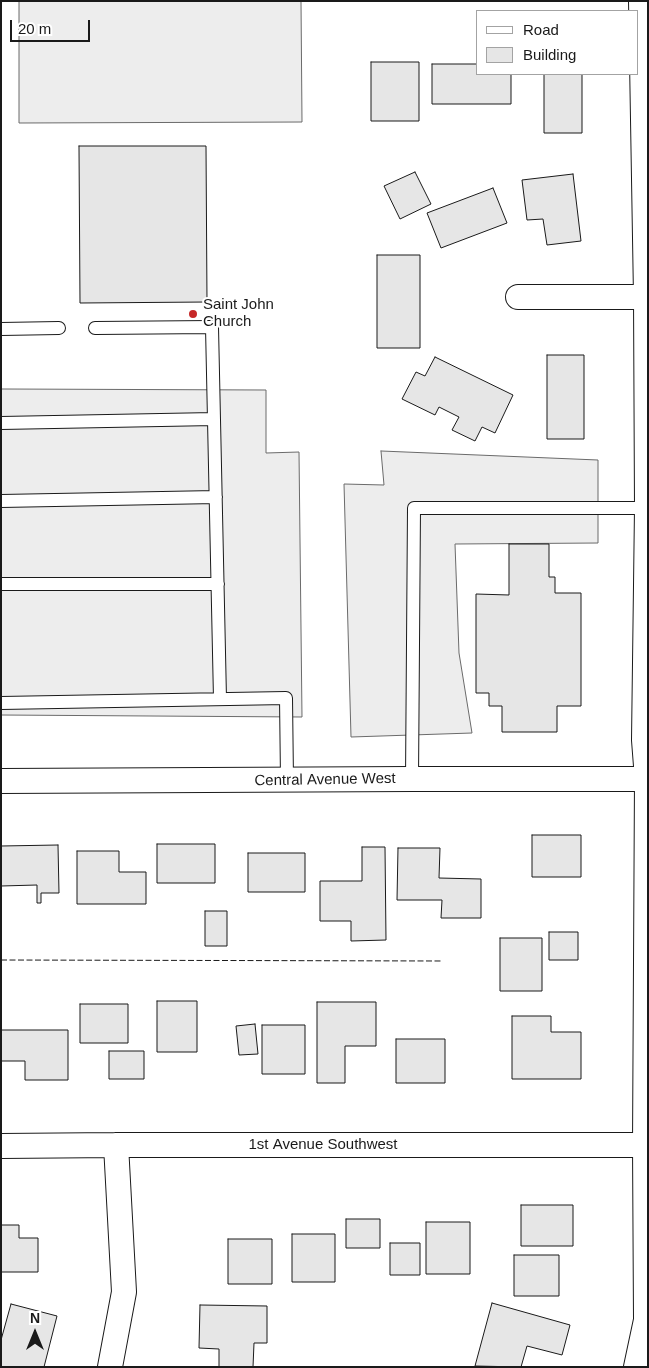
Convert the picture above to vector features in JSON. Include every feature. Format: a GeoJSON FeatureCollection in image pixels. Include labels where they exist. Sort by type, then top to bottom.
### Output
{"type":"FeatureCollection","features":[{"type":"Feature","properties":{"kind":"street"},"geometry":{"type":"LineString","coordinates":[[636,1367],[646,1320],[647,780],[644,740],[647,508],[641,1]]}},
{"type":"Feature","properties":{"kind":"street"},"geometry":{"type":"LineString","coordinates":[[518,297],[646,297]]}},
{"type":"Feature","properties":{"kind":"street","name":"Central Avenue West"},"geometry":{"type":"LineString","coordinates":[[1,781],[647,780]]}},
{"type":"Feature","properties":{"kind":"street"},"geometry":{"type":"LineString","coordinates":[[110,1367],[124,1292],[116,1144]]}},
{"type":"Feature","properties":{"kind":"street","name":"1st Avenue Southwest"},"geometry":{"type":"LineString","coordinates":[[1,1146],[116,1144],[645,1145]]}},
{"type":"Feature","properties":{"kind":"lane"},"geometry":{"type":"LineString","coordinates":[[95,328],[212,327],[220,699]]}},
{"type":"Feature","properties":{"kind":"lane"},"geometry":{"type":"LineString","coordinates":[[1,329],[59,328]]}},
{"type":"Feature","properties":{"kind":"lane"},"geometry":{"type":"LineString","coordinates":[[1,423],[214,419]]}},
{"type":"Feature","properties":{"kind":"lane"},"geometry":{"type":"LineString","coordinates":[[1,501],[216,497]]}},
{"type":"Feature","properties":{"kind":"lane"},"geometry":{"type":"LineString","coordinates":[[412,779],[414,508],[647,508]]}},
{"type":"Feature","properties":{"kind":"lane"},"geometry":{"type":"LineString","coordinates":[[1,584],[218,584]]}},
{"type":"Feature","properties":{"kind":"lane"},"geometry":{"type":"LineString","coordinates":[[1,703],[286,698],[287,780]]}},
{"type":"Feature","properties":{"kind":"shaded area"},"geometry":{"type":"Polygon","coordinates":[[[19,1],[301,1],[302,122],[19,123],[19,1]]]}},
{"type":"Feature","properties":{"kind":"shaded area"},"geometry":{"type":"Polygon","coordinates":[[[1,389],[266,390],[266,453],[299,452],[302,717],[1,715],[1,389]]]}},
{"type":"Feature","properties":{"kind":"shaded area"},"geometry":{"type":"Polygon","coordinates":[[[381,451],[598,460],[598,543],[455,544],[459,653],[472,733],[351,737],[344,484],[384,485],[381,451]]]}},
{"type":"Feature","properties":{"kind":"building"},"geometry":{"type":"Polygon","coordinates":[[[371,62],[419,62],[419,121],[371,121],[371,62]]]}},
{"type":"Feature","properties":{"kind":"building"},"geometry":{"type":"Polygon","coordinates":[[[432,64],[477,64],[477,75],[511,75],[511,104],[432,104],[432,64]]]}},
{"type":"Feature","properties":{"kind":"building"},"geometry":{"type":"Polygon","coordinates":[[[544,75],[582,75],[582,133],[544,133],[544,75]]]}},
{"type":"Feature","properties":{"kind":"building"},"geometry":{"type":"Polygon","coordinates":[[[79,146],[206,146],[207,302],[80,303],[79,146]]]}},
{"type":"Feature","properties":{"kind":"building"},"geometry":{"type":"Polygon","coordinates":[[[415,172],[431,204],[400,219],[384,186],[415,172]]]}},
{"type":"Feature","properties":{"kind":"building"},"geometry":{"type":"Polygon","coordinates":[[[573,174],[581,241],[547,245],[543,219],[527,220],[522,180],[573,174]]]}},
{"type":"Feature","properties":{"kind":"building"},"geometry":{"type":"Polygon","coordinates":[[[493,188],[507,223],[441,248],[427,213],[493,188]]]}},
{"type":"Feature","properties":{"kind":"building"},"geometry":{"type":"Polygon","coordinates":[[[377,255],[420,255],[420,348],[377,348],[377,255]]]}},
{"type":"Feature","properties":{"kind":"building"},"geometry":{"type":"Polygon","coordinates":[[[547,355],[584,355],[584,439],[547,439],[547,355]]]}},
{"type":"Feature","properties":{"kind":"building"},"geometry":{"type":"Polygon","coordinates":[[[435,357],[513,395],[495,433],[482,427],[475,441],[452,430],[459,417],[439,407],[435,415],[402,399],[416,372],[425,376],[435,357]]]}},
{"type":"Feature","properties":{"kind":"building"},"geometry":{"type":"Polygon","coordinates":[[[509,544],[549,544],[549,577],[555,577],[555,593],[581,593],[581,706],[557,706],[557,732],[502,732],[502,706],[489,706],[489,693],[476,693],[476,594],[509,595],[509,544]]]}},
{"type":"Feature","properties":{"kind":"building"},"geometry":{"type":"Polygon","coordinates":[[[532,835],[581,835],[581,877],[532,877],[532,835]]]}},
{"type":"Feature","properties":{"kind":"building"},"geometry":{"type":"Polygon","coordinates":[[[157,844],[215,844],[215,883],[157,883],[157,844]]]}},
{"type":"Feature","properties":{"kind":"building"},"geometry":{"type":"Polygon","coordinates":[[[58,845],[59,893],[41,893],[41,903],[37,903],[37,885],[1,886],[1,846],[58,845]]]}},
{"type":"Feature","properties":{"kind":"building"},"geometry":{"type":"Polygon","coordinates":[[[362,847],[385,847],[386,940],[351,941],[351,921],[320,921],[320,881],[362,881],[362,847]]]}},
{"type":"Feature","properties":{"kind":"building"},"geometry":{"type":"Polygon","coordinates":[[[398,848],[440,848],[439,878],[481,879],[481,918],[441,918],[442,900],[397,900],[398,848]]]}},
{"type":"Feature","properties":{"kind":"building"},"geometry":{"type":"Polygon","coordinates":[[[77,851],[119,851],[119,872],[146,872],[146,904],[77,904],[77,851]]]}},
{"type":"Feature","properties":{"kind":"building"},"geometry":{"type":"Polygon","coordinates":[[[248,853],[305,853],[305,892],[248,892],[248,853]]]}},
{"type":"Feature","properties":{"kind":"building"},"geometry":{"type":"Polygon","coordinates":[[[205,911],[227,911],[227,946],[205,946],[205,911]]]}},
{"type":"Feature","properties":{"kind":"building"},"geometry":{"type":"Polygon","coordinates":[[[549,932],[578,932],[578,960],[549,960],[549,932]]]}},
{"type":"Feature","properties":{"kind":"building"},"geometry":{"type":"Polygon","coordinates":[[[500,938],[542,938],[542,991],[500,991],[500,938]]]}},
{"type":"Feature","properties":{"kind":"building"},"geometry":{"type":"Polygon","coordinates":[[[157,1001],[197,1001],[197,1052],[157,1052],[157,1001]]]}},
{"type":"Feature","properties":{"kind":"building"},"geometry":{"type":"Polygon","coordinates":[[[317,1002],[376,1002],[376,1046],[345,1046],[345,1083],[317,1083],[317,1002]]]}},
{"type":"Feature","properties":{"kind":"building"},"geometry":{"type":"Polygon","coordinates":[[[80,1004],[128,1004],[128,1043],[80,1043],[80,1004]]]}},
{"type":"Feature","properties":{"kind":"building"},"geometry":{"type":"Polygon","coordinates":[[[512,1016],[551,1016],[551,1032],[581,1032],[581,1079],[512,1079],[512,1016]]]}},
{"type":"Feature","properties":{"kind":"building"},"geometry":{"type":"Polygon","coordinates":[[[255,1024],[258,1054],[239,1055],[236,1026],[255,1024]]]}},
{"type":"Feature","properties":{"kind":"building"},"geometry":{"type":"Polygon","coordinates":[[[262,1025],[305,1025],[305,1074],[262,1074],[262,1025]]]}},
{"type":"Feature","properties":{"kind":"building"},"geometry":{"type":"Polygon","coordinates":[[[1,1030],[68,1030],[68,1080],[25,1080],[25,1061],[1,1061],[1,1030]]]}},
{"type":"Feature","properties":{"kind":"building"},"geometry":{"type":"Polygon","coordinates":[[[396,1039],[445,1039],[445,1083],[396,1083],[396,1039]]]}},
{"type":"Feature","properties":{"kind":"building"},"geometry":{"type":"Polygon","coordinates":[[[109,1051],[144,1051],[144,1079],[109,1079],[109,1051]]]}},
{"type":"Feature","properties":{"kind":"building"},"geometry":{"type":"Polygon","coordinates":[[[521,1205],[573,1205],[573,1246],[521,1246],[521,1205]]]}},
{"type":"Feature","properties":{"kind":"building"},"geometry":{"type":"Polygon","coordinates":[[[346,1219],[380,1219],[380,1248],[346,1248],[346,1219]]]}},
{"type":"Feature","properties":{"kind":"building"},"geometry":{"type":"Polygon","coordinates":[[[426,1222],[470,1222],[470,1274],[426,1274],[426,1222]]]}},
{"type":"Feature","properties":{"kind":"building"},"geometry":{"type":"Polygon","coordinates":[[[1,1225],[19,1225],[19,1238],[38,1238],[38,1272],[1,1272],[1,1225]]]}},
{"type":"Feature","properties":{"kind":"building"},"geometry":{"type":"Polygon","coordinates":[[[292,1234],[335,1234],[335,1282],[292,1282],[292,1234]]]}},
{"type":"Feature","properties":{"kind":"building"},"geometry":{"type":"Polygon","coordinates":[[[228,1239],[272,1239],[272,1284],[228,1284],[228,1239]]]}},
{"type":"Feature","properties":{"kind":"building"},"geometry":{"type":"Polygon","coordinates":[[[390,1243],[420,1243],[420,1275],[390,1275],[390,1243]]]}},
{"type":"Feature","properties":{"kind":"building"},"geometry":{"type":"Polygon","coordinates":[[[514,1255],[559,1255],[559,1296],[514,1296],[514,1255]]]}},
{"type":"Feature","properties":{"kind":"building"},"geometry":{"type":"Polygon","coordinates":[[[492,1303],[570,1325],[562,1355],[527,1346],[521,1367],[475,1366],[492,1303]]]}},
{"type":"Feature","properties":{"kind":"building"},"geometry":{"type":"Polygon","coordinates":[[[11,1304],[57,1316],[44,1367],[1,1367],[1,1340],[11,1304]]]}},
{"type":"Feature","properties":{"kind":"building"},"geometry":{"type":"Polygon","coordinates":[[[200,1305],[267,1306],[267,1343],[254,1343],[253,1367],[219,1367],[219,1349],[199,1348],[200,1305]]]}},
{"type":"Feature","properties":{"kind":"fence"},"geometry":{"type":"LineString","coordinates":[[1,960],[442,961]]}},
{"type":"Feature","properties":{"kind":"place","name":"Saint John Church"},"geometry":{"type":"Point","coordinates":[193,314]}}]}
